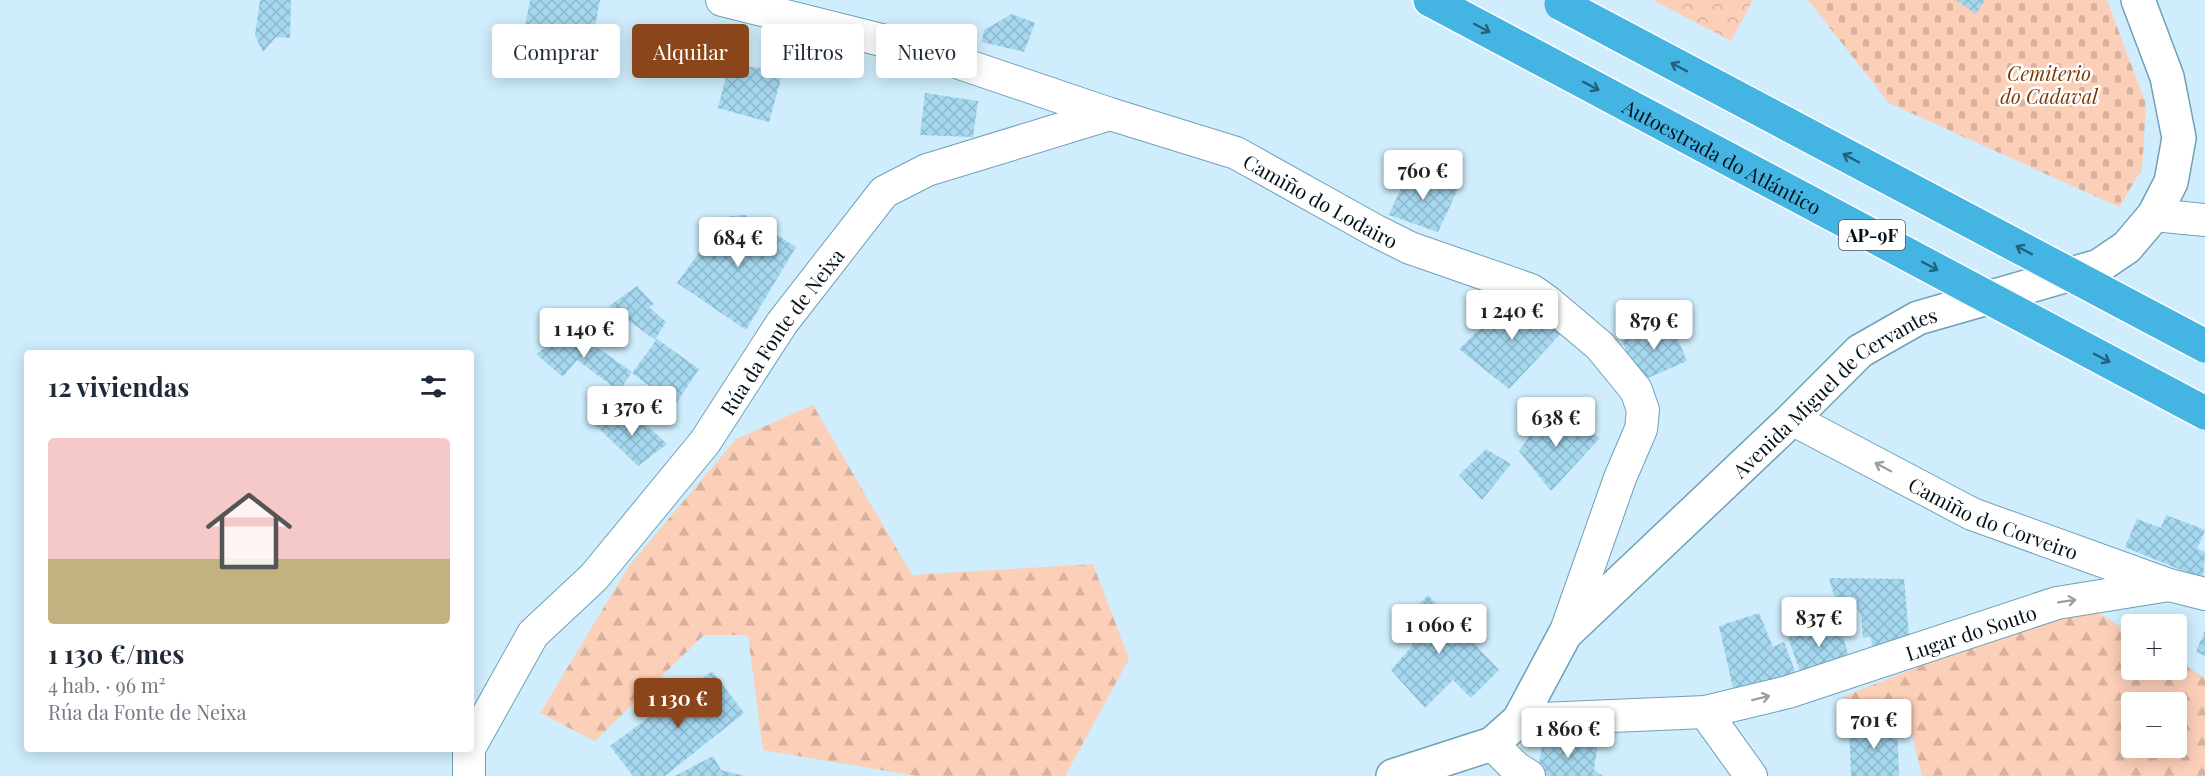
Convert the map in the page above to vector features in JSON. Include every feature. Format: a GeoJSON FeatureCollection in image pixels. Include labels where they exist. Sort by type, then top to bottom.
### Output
{"type":"FeatureCollection","features":[{"type":"Feature","properties":{"kind":"highway","name":"Autoestrada do Atlántico"},"geometry":{"type":"LineString","coordinates":[[1431,0],[2205,413]]}},
{"type":"Feature","properties":{"kind":"highway"},"geometry":{"type":"LineString","coordinates":[[1557,2],[2205,346]]}},
{"type":"Feature","properties":{"kind":"street","name":"Camiño do Lodairo"},"geometry":{"type":"LineString","coordinates":[[722,0],[921,50],[1110,114],[1236,153],[1410,248],[1531,290],[1600,346],[1636,390],[1643,410],[1641,429],[1620,478],[1565,634]]}},
{"type":"Feature","properties":{"kind":"street","name":"Avenida Miguel de Cervantes"},"geometry":{"type":"LineString","coordinates":[[1393,776],[1492,744],[1519,720],[1565,634],[1792,419],[1860,351],[1918,318],[2099,266],[2127,247],[2154,215],[2171,182],[2179,138],[2167,76],[2138,0]]}},
{"type":"Feature","properties":{"kind":"street","name":"Rúa da Fonte de Neixa"},"geometry":{"type":"LineString","coordinates":[[474,740],[533,634],[594,577],[705,442],[782,323],[884,192],[927,170],[1110,114]]}},
{"type":"Feature","properties":{"kind":"street"},"geometry":{"type":"LineString","coordinates":[[2154,215],[2205,220]]}},
{"type":"Feature","properties":{"kind":"street","name":"Camiño do Corveiro"},"geometry":{"type":"LineString","coordinates":[[1792,419],[1972,514],[2169,585],[2205,594]]}},
{"type":"Feature","properties":{"kind":"street","name":"Lugar do Souto"},"geometry":{"type":"LineString","coordinates":[[1519,720],[1705,712],[1788,692],[2057,603],[2169,585]]}},
{"type":"Feature","properties":{"kind":"street"},"geometry":{"type":"LineString","coordinates":[[1705,712],[1751,776]]}},
{"type":"Feature","properties":{"kind":"street"},"geometry":{"type":"LineString","coordinates":[[1492,744],[1529,776]]}},
{"type":"Feature","properties":{"kind":"street","name":"Rúa da Fonte de Neixa"},"geometry":{"type":"LineString","coordinates":[[469,776],[470,752]]}},
{"type":"Feature","properties":{"kind":"green space"},"geometry":{"type":"Polygon","coordinates":[[[1653,0],[1753,0],[1731,41],[1653,0]]]}},
{"type":"Feature","properties":{"kind":"green space","name":"Cemiterio do Cadaval"},"geometry":{"type":"Polygon","coordinates":[[[1808,0],[2107,0],[2146,104],[2142,169],[2119,207],[1889,103],[1808,0]]]}},
{"type":"Feature","properties":{"kind":"green space"},"geometry":{"type":"Polygon","coordinates":[[[813,405],[912,575],[1093,564],[1129,659],[1065,776],[917,776],[763,750],[748,635],[704,635],[595,741],[540,713],[629,566],[736,439],[813,405]]]}},
{"type":"Feature","properties":{"kind":"green space"},"geometry":{"type":"Polygon","coordinates":[[[2082,603],[2121,627],[2121,680],[2187,680],[2187,666],[2205,678],[2205,776],[1922,776],[1910,726],[1842,697],[2082,603]]]}},
{"type":"Feature","properties":{"kind":"building"},"geometry":{"type":"Polygon","coordinates":[[[260,0],[291,0],[290,38],[276,37],[263,52],[255,35],[260,0]]]}},
{"type":"Feature","properties":{"kind":"building"},"geometry":{"type":"Polygon","coordinates":[[[530,0],[600,0],[595,24],[526,24],[530,0]]]}},
{"type":"Feature","properties":{"kind":"building"},"geometry":{"type":"Polygon","coordinates":[[[1956,0],[1985,0],[1976,14],[1956,0]]]}},
{"type":"Feature","properties":{"kind":"building"},"geometry":{"type":"Polygon","coordinates":[[[1012,14],[1035,23],[1024,52],[982,42],[984,30],[1012,14]]]}},
{"type":"Feature","properties":{"kind":"building"},"geometry":{"type":"Polygon","coordinates":[[[749,67],[761,68],[761,78],[781,78],[769,122],[718,108],[726,78],[749,78],[749,67]]]}},
{"type":"Feature","properties":{"kind":"building"},"geometry":{"type":"Polygon","coordinates":[[[925,93],[978,101],[973,137],[920,135],[925,93]]]}},
{"type":"Feature","properties":{"kind":"building"},"geometry":{"type":"Polygon","coordinates":[[[1410,168],[1458,189],[1438,232],[1389,215],[1410,168]]]}},
{"type":"Feature","properties":{"kind":"building"},"geometry":{"type":"Polygon","coordinates":[[[745,215],[796,247],[746,330],[677,283],[725,217],[745,215]]]}},
{"type":"Feature","properties":{"kind":"building"},"geometry":{"type":"Polygon","coordinates":[[[637,286],[654,304],[649,307],[666,322],[655,340],[609,306],[637,286]]]}},
{"type":"Feature","properties":{"kind":"building"},"geometry":{"type":"Polygon","coordinates":[[[1520,298],[1564,330],[1509,389],[1459,349],[1502,307],[1520,298]]]}},
{"type":"Feature","properties":{"kind":"building"},"geometry":{"type":"Polygon","coordinates":[[[1670,321],[1687,361],[1639,382],[1622,341],[1670,321]]]}},
{"type":"Feature","properties":{"kind":"building"},"geometry":{"type":"Polygon","coordinates":[[[571,329],[632,372],[619,391],[577,360],[563,377],[536,354],[571,329]]]}},
{"type":"Feature","properties":{"kind":"building"},"geometry":{"type":"Polygon","coordinates":[[[657,339],[699,369],[675,405],[632,373],[657,339]]]}},
{"type":"Feature","properties":{"kind":"building"},"geometry":{"type":"Polygon","coordinates":[[[1549,409],[1600,438],[1551,491],[1519,451],[1549,409]]]}},
{"type":"Feature","properties":{"kind":"building"},"geometry":{"type":"Polygon","coordinates":[[[632,412],[667,444],[638,466],[595,425],[632,412]]]}},
{"type":"Feature","properties":{"kind":"building"},"geometry":{"type":"Polygon","coordinates":[[[1486,449],[1511,464],[1482,500],[1459,475],[1486,449]]]}},
{"type":"Feature","properties":{"kind":"building"},"geometry":{"type":"Polygon","coordinates":[[[2166,515],[2205,530],[2197,549],[2205,552],[2203,579],[2125,547],[2137,519],[2161,528],[2166,515]]]}},
{"type":"Feature","properties":{"kind":"building"},"geometry":{"type":"Polygon","coordinates":[[[1829,578],[1904,579],[1909,636],[1872,648],[1871,637],[1863,638],[1861,614],[1856,607],[1837,607],[1829,578]]]}},
{"type":"Feature","properties":{"kind":"building"},"geometry":{"type":"Polygon","coordinates":[[[1428,595],[1499,670],[1471,698],[1453,680],[1425,708],[1391,670],[1413,645],[1396,627],[1428,595]]]}},
{"type":"Feature","properties":{"kind":"building"},"geometry":{"type":"Polygon","coordinates":[[[1759,613],[1773,647],[1784,642],[1796,674],[1733,688],[1719,626],[1759,613]]]}},
{"type":"Feature","properties":{"kind":"building"},"geometry":{"type":"Polygon","coordinates":[[[1839,623],[1849,657],[1801,674],[1788,638],[1839,623]]]}},
{"type":"Feature","properties":{"kind":"building"},"geometry":{"type":"Polygon","coordinates":[[[2205,630],[2205,656],[2196,652],[2205,630]]]}},
{"type":"Feature","properties":{"kind":"building"},"geometry":{"type":"Polygon","coordinates":[[[712,671],[744,713],[665,776],[633,776],[610,746],[712,671]]]}},
{"type":"Feature","properties":{"kind":"building"},"geometry":{"type":"Polygon","coordinates":[[[1849,722],[1897,724],[1899,776],[1851,776],[1849,722]]]}},
{"type":"Feature","properties":{"kind":"building"},"geometry":{"type":"Polygon","coordinates":[[[1543,741],[1598,743],[1594,770],[1603,776],[1537,775],[1543,741]]]}},
{"type":"Feature","properties":{"kind":"building"},"geometry":{"type":"Polygon","coordinates":[[[713,756],[721,770],[745,776],[675,776],[713,756]]]}}]}
